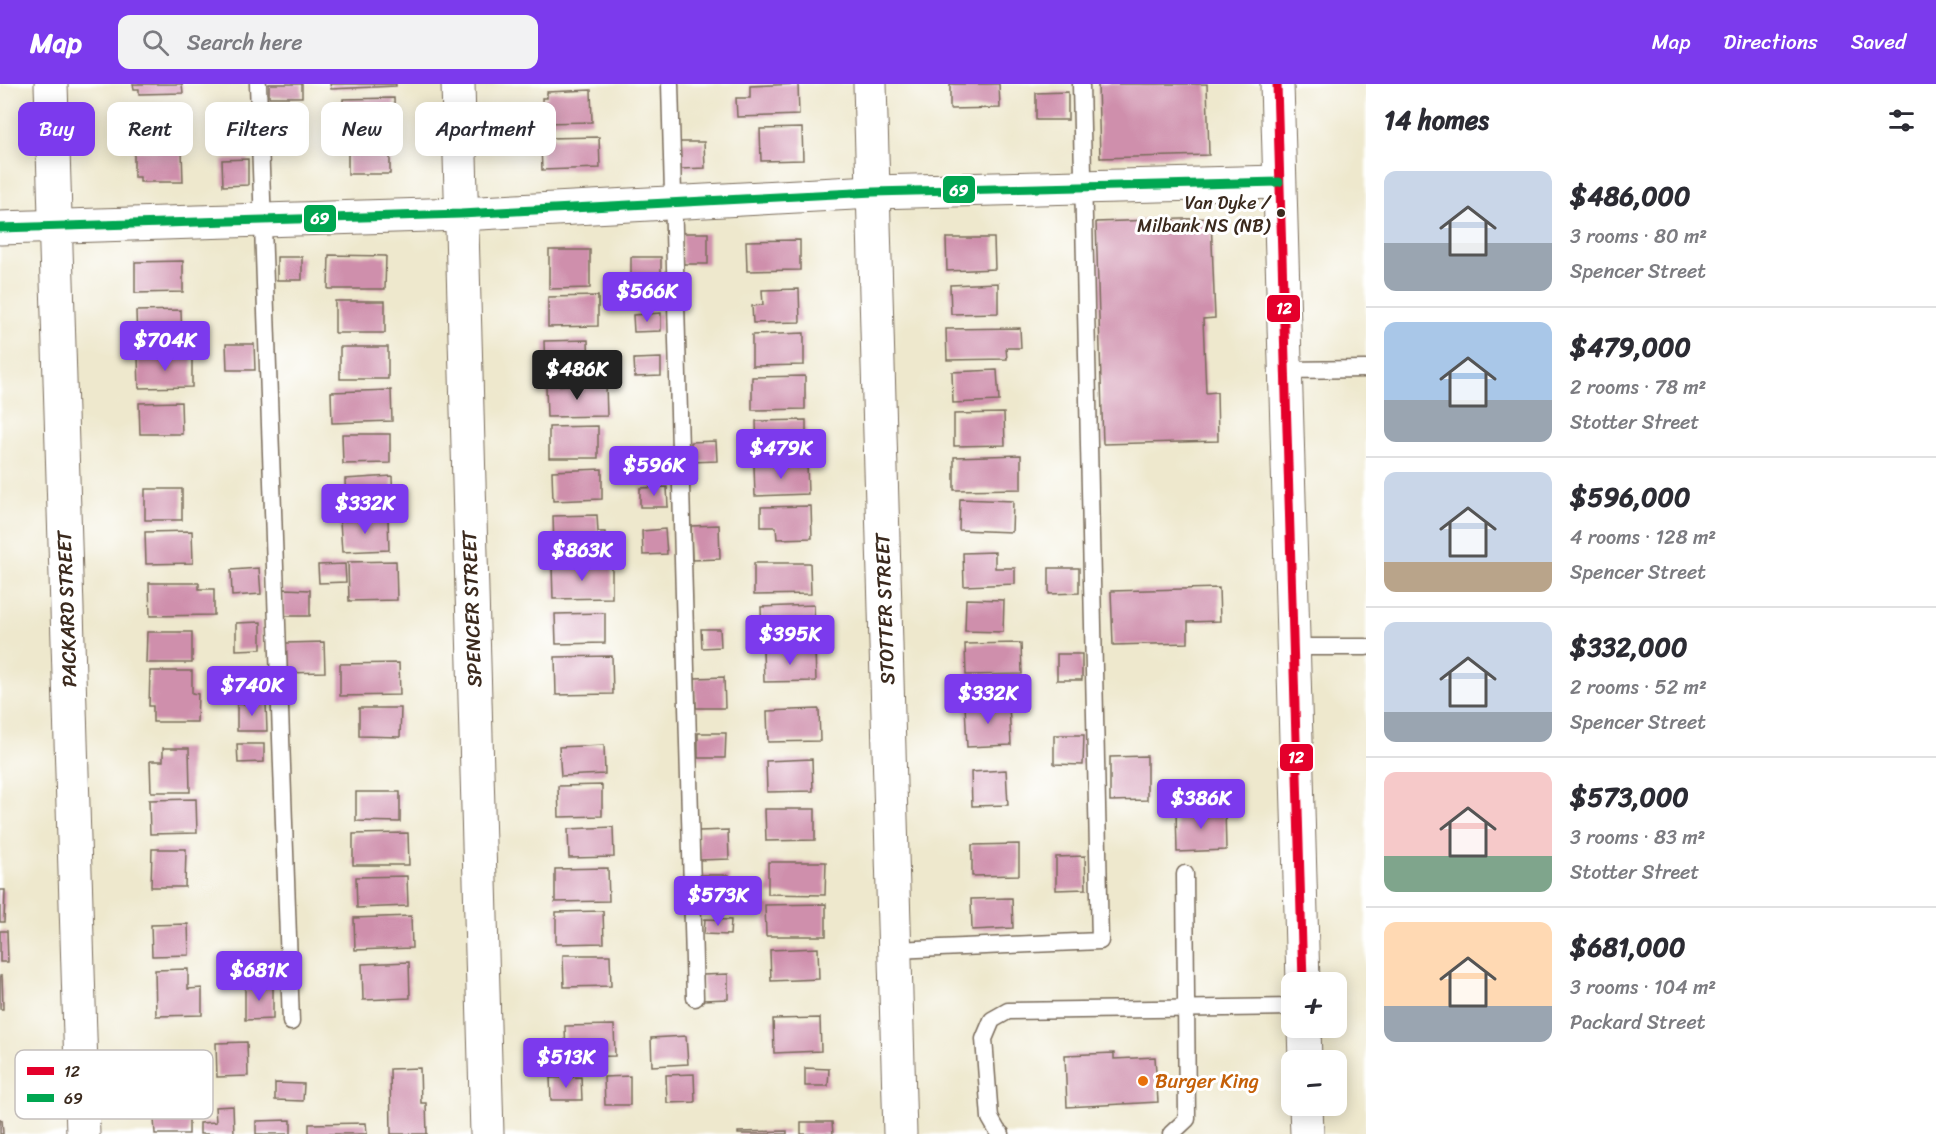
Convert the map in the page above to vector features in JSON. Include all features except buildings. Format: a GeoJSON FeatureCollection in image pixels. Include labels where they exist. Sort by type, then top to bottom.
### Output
{"type":"FeatureCollection","features":[{"type":"Feature","properties":{"kind":"street","name":"PACKARD STREET"},"geometry":{"type":"LineString","coordinates":[[51,84],[80,1050]]}},
{"type":"Feature","properties":{"kind":"street","name":"SPENCER STREET"},"geometry":{"type":"LineString","coordinates":[[458,84],[487,1134]]}},
{"type":"Feature","properties":{"kind":"street","name":"STOTTER STREET"},"geometry":{"type":"LineString","coordinates":[[870,84],[900,1134]]}},
{"type":"Feature","properties":{"kind":"street"},"geometry":{"type":"LineString","coordinates":[[1277,84],[1303,972]]}},
{"type":"Feature","properties":{"kind":"street"},"geometry":{"type":"LineString","coordinates":[[0,228],[461,214],[873,192],[1279,182]]}},
{"type":"Feature","properties":{"kind":"street"},"geometry":{"type":"LineString","coordinates":[[1306,1116],[1307,1134]]}},
{"type":"Feature","properties":{"kind":"street","name":"PACKARD STREET"},"geometry":{"type":"LineString","coordinates":[[82,1119],[82,1134]]}},
{"type":"Feature","properties":{"kind":"lane"},"geometry":{"type":"LineString","coordinates":[[258,84],[291,1022]]}},
{"type":"Feature","properties":{"kind":"lane"},"geometry":{"type":"LineString","coordinates":[[670,84],[695,998]]}},
{"type":"Feature","properties":{"kind":"lane"},"geometry":{"type":"LineString","coordinates":[[895,951],[1100,941],[1081,84]]}},
{"type":"Feature","properties":{"kind":"lane"},"geometry":{"type":"LineString","coordinates":[[1285,370],[1366,369]]}},
{"type":"Feature","properties":{"kind":"lane"},"geometry":{"type":"LineString","coordinates":[[1293,647],[1366,647]]}},
{"type":"Feature","properties":{"kind":"lane"},"geometry":{"type":"LineString","coordinates":[[1171,1134],[1187,1119],[1185,874]]}},
{"type":"Feature","properties":{"kind":"lane"},"geometry":{"type":"LineString","coordinates":[[1001,1134],[990,1118],[984,1040],[992,1020],[1008,1011],[1281,1007]]}},
{"type":"Feature","properties":{"kind":"transit line","name":"12"},"geometry":{"type":"LineString","coordinates":[[1277,84],[1303,972]]}},
{"type":"Feature","properties":{"kind":"transit line","name":"69"},"geometry":{"type":"LineString","coordinates":[[0,228],[461,214],[873,192],[1279,182]]}},
{"type":"Feature","properties":{"kind":"place","name":"Van Dyke / Milbank NS (NB)"},"geometry":{"type":"Point","coordinates":[1281,213]}},
{"type":"Feature","properties":{"kind":"place","name":"Burger King"},"geometry":{"type":"Point","coordinates":[1143,1081]}}]}
